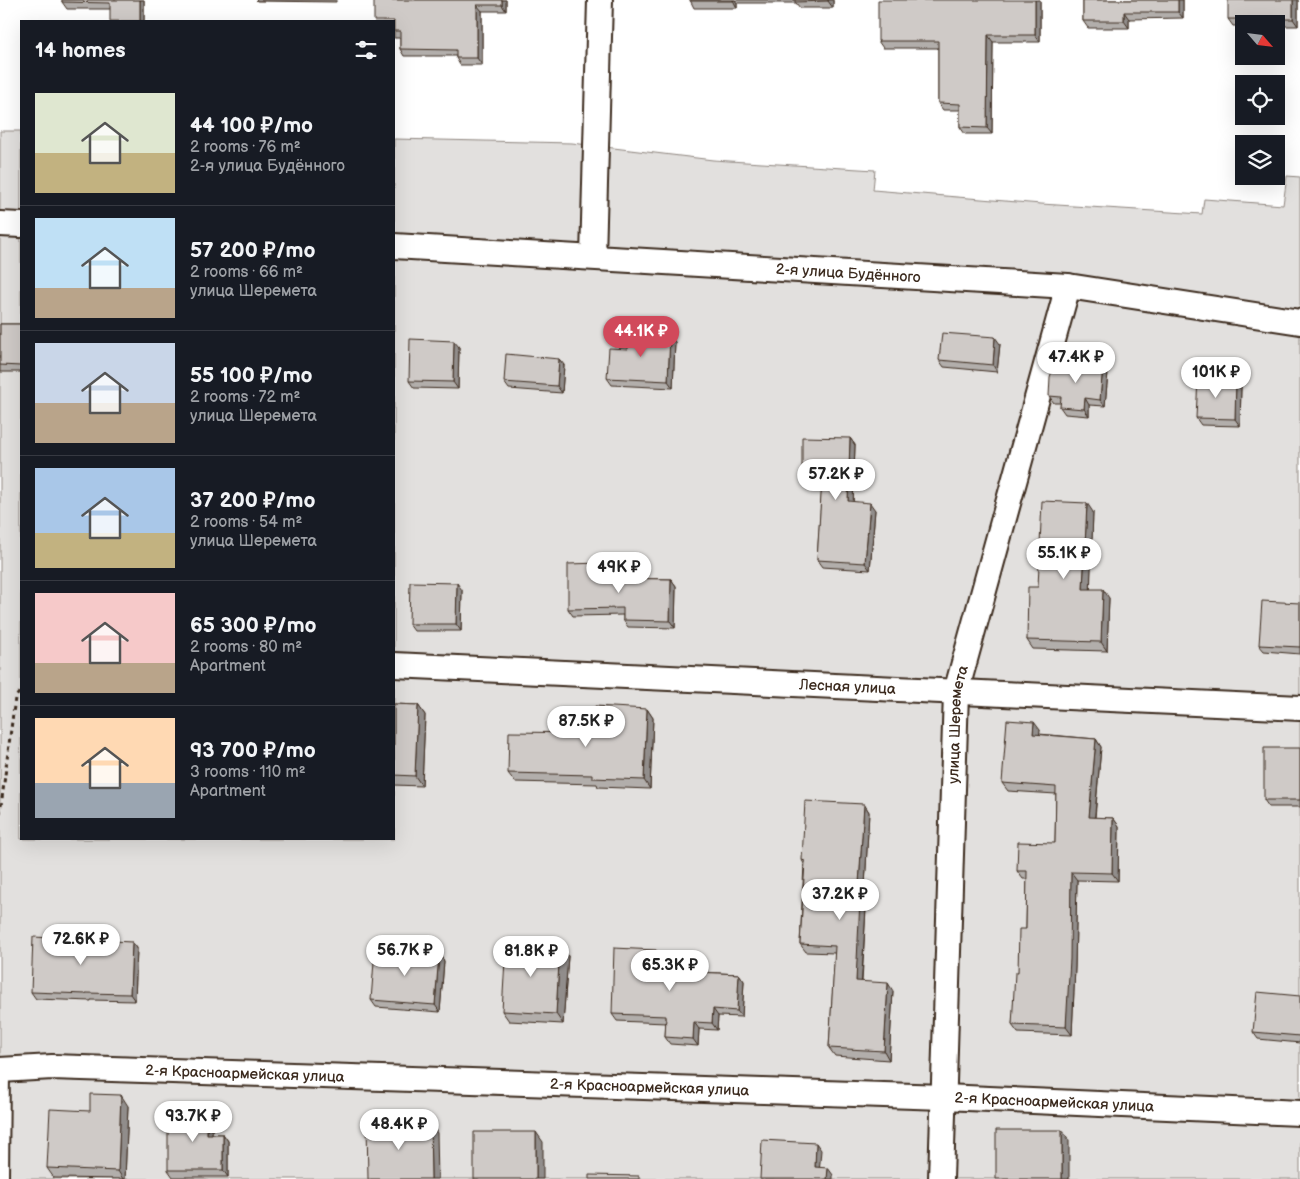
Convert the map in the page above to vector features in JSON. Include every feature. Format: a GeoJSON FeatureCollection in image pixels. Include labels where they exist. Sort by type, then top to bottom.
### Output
{"type":"FeatureCollection","features":[{"type":"Feature","properties":{"kind":"street"},"geometry":{"type":"LineString","coordinates":[[593,257],[600,0]]}},
{"type":"Feature","properties":{"kind":"street"},"geometry":{"type":"LineString","coordinates":[[0,224],[20,225]]}},
{"type":"Feature","properties":{"kind":"street","name":"2-я улица Будённого"},"geometry":{"type":"LineString","coordinates":[[395,246],[1068,286],[1300,322]]}},
{"type":"Feature","properties":{"kind":"street","name":"улица Шеремета"},"geometry":{"type":"LineString","coordinates":[[941,1179],[956,692],[1068,286]]}},
{"type":"Feature","properties":{"kind":"street","name":"Лесная улица"},"geometry":{"type":"LineString","coordinates":[[395,665],[1300,708]]}},
{"type":"Feature","properties":{"kind":"street","name":"2-я Красноармейская улица"},"geometry":{"type":"LineString","coordinates":[[2,1070],[52,1066],[944,1097],[1300,1113]]}},
{"type":"Feature","properties":{"kind":"lane"},"geometry":{"type":"LineString","coordinates":[[2,1070],[2,1179]]}},
{"type":"Feature","properties":{"kind":"path"},"geometry":{"type":"LineString","coordinates":[[0,814],[15,698],[20,691]]}},
{"type":"Feature","properties":{"kind":"shaded area"},"geometry":{"type":"Polygon","coordinates":[[[0,131],[20,131],[20,840],[395,840],[395,139],[572,143],[713,160],[875,170],[873,190],[1041,204],[1202,214],[1204,199],[1283,205],[1287,176],[1300,177],[1300,1179],[0,1179],[0,131]]]}},
{"type":"Feature","properties":{"kind":"building"},"geometry":{"type":"Polygon","coordinates":[[[62,0],[140,0],[140,20],[110,20],[110,3],[62,2],[62,0]]]}},
{"type":"Feature","properties":{"kind":"building"},"geometry":{"type":"Polygon","coordinates":[[[374,0],[502,0],[502,5],[477,5],[477,58],[456,58],[456,50],[400,49],[400,31],[395,31],[395,20],[374,20],[374,0]]]}},
{"type":"Feature","properties":{"kind":"building"},"geometry":{"type":"Polygon","coordinates":[[[733,0],[733,1],[690,1],[733,0]]]}},
{"type":"Feature","properties":{"kind":"building"},"geometry":{"type":"Polygon","coordinates":[[[795,0],[828,0],[828,1],[795,2],[795,0]]]}},
{"type":"Feature","properties":{"kind":"building"},"geometry":{"type":"Polygon","coordinates":[[[878,0],[1035,0],[1035,35],[988,35],[987,128],[960,127],[960,104],[938,103],[938,41],[878,41],[878,0]]]}},
{"type":"Feature","properties":{"kind":"building"},"geometry":{"type":"Polygon","coordinates":[[[1083,0],[1178,0],[1178,12],[1124,12],[1124,21],[1083,21],[1083,0]]]}},
{"type":"Feature","properties":{"kind":"building"},"geometry":{"type":"Polygon","coordinates":[[[1228,0],[1293,0],[1293,19],[1285,19],[1285,15],[1235,15],[1235,19],[1228,19],[1228,0]]]}},
{"type":"Feature","properties":{"kind":"building"},"geometry":{"type":"Polygon","coordinates":[[[0,324],[20,324],[20,366],[0,365],[0,324]]]}},
{"type":"Feature","properties":{"kind":"building"},"geometry":{"type":"Polygon","coordinates":[[[628,333],[670,335],[668,381],[607,378],[609,348],[628,349],[628,333]]]}},
{"type":"Feature","properties":{"kind":"building"},"geometry":{"type":"Polygon","coordinates":[[[942,333],[995,337],[993,365],[939,360],[942,333]]]}},
{"type":"Feature","properties":{"kind":"building"},"geometry":{"type":"Polygon","coordinates":[[[410,339],[454,341],[453,382],[409,381],[410,339]]]}},
{"type":"Feature","properties":{"kind":"building"},"geometry":{"type":"Polygon","coordinates":[[[506,354],[559,359],[557,386],[504,382],[506,354]]]}},
{"type":"Feature","properties":{"kind":"building"},"geometry":{"type":"Polygon","coordinates":[[[1055,362],[1103,365],[1100,400],[1085,398],[1084,409],[1060,407],[1061,397],[1049,396],[1050,377],[1055,362]]]}},
{"type":"Feature","properties":{"kind":"building"},"geometry":{"type":"Polygon","coordinates":[[[1198,378],[1236,379],[1235,419],[1196,418],[1198,378]]]}},
{"type":"Feature","properties":{"kind":"building"},"geometry":{"type":"Polygon","coordinates":[[[802,437],[850,438],[848,501],[870,503],[865,563],[817,560],[822,479],[802,479],[802,437]]]}},
{"type":"Feature","properties":{"kind":"building"},"geometry":{"type":"Polygon","coordinates":[[[1042,501],[1087,503],[1083,589],[1103,589],[1101,642],[1027,640],[1028,587],[1038,587],[1042,501]]]}},
{"type":"Feature","properties":{"kind":"building"},"geometry":{"type":"Polygon","coordinates":[[[602,563],[602,578],[671,579],[670,621],[623,620],[623,608],[568,609],[568,564],[602,563]]]}},
{"type":"Feature","properties":{"kind":"building"},"geometry":{"type":"Polygon","coordinates":[[[410,582],[457,583],[456,624],[409,624],[410,582]]]}},
{"type":"Feature","properties":{"kind":"building"},"geometry":{"type":"Polygon","coordinates":[[[1262,601],[1300,603],[1300,647],[1259,645],[1262,601]]]}},
{"type":"Feature","properties":{"kind":"building"},"geometry":{"type":"Polygon","coordinates":[[[395,704],[418,705],[415,776],[395,775],[395,704]]]}},
{"type":"Feature","properties":{"kind":"building"},"geometry":{"type":"Polygon","coordinates":[[[595,706],[647,709],[644,780],[592,778],[592,775],[508,773],[509,732],[594,733],[595,706]]]}},
{"type":"Feature","properties":{"kind":"building"},"geometry":{"type":"Polygon","coordinates":[[[1007,720],[1034,722],[1033,734],[1096,739],[1089,817],[1113,818],[1112,873],[1071,872],[1070,959],[1066,1027],[1012,1025],[1015,973],[1018,973],[1019,929],[1026,929],[1027,871],[1017,871],[1018,842],[1055,843],[1056,787],[1002,783],[1007,720]]]}},
{"type":"Feature","properties":{"kind":"building"},"geometry":{"type":"Polygon","coordinates":[[[1264,748],[1300,748],[1300,800],[1264,800],[1264,748]]]}},
{"type":"Feature","properties":{"kind":"building"},"geometry":{"type":"Polygon","coordinates":[[[805,801],[864,804],[858,900],[860,900],[856,981],[888,983],[884,1051],[829,1048],[835,946],[800,944],[805,861],[802,860],[805,801]]]}},
{"type":"Feature","properties":{"kind":"building"},"geometry":{"type":"Polygon","coordinates":[[[33,937],[132,942],[130,994],[31,992],[33,937]]]}},
{"type":"Feature","properties":{"kind":"building"},"geometry":{"type":"Polygon","coordinates":[[[506,943],[560,946],[556,1014],[502,1011],[506,943]]]}},
{"type":"Feature","properties":{"kind":"building"},"geometry":{"type":"Polygon","coordinates":[[[614,948],[656,950],[655,970],[739,974],[737,1011],[713,1009],[712,1023],[694,1022],[693,1039],[665,1037],[666,1016],[612,1014],[614,948]]]}},
{"type":"Feature","properties":{"kind":"building"},"geometry":{"type":"Polygon","coordinates":[[[375,949],[439,954],[435,1005],[371,1000],[375,949]]]}},
{"type":"Feature","properties":{"kind":"building"},"geometry":{"type":"Polygon","coordinates":[[[1257,992],[1300,996],[1300,1036],[1253,1032],[1257,992]]]}},
{"type":"Feature","properties":{"kind":"building"},"geometry":{"type":"Polygon","coordinates":[[[90,1094],[121,1095],[118,1171],[47,1168],[50,1109],[90,1111],[90,1094]]]}},
{"type":"Feature","properties":{"kind":"building"},"geometry":{"type":"Polygon","coordinates":[[[168,1112],[207,1112],[207,1134],[223,1134],[223,1170],[168,1170],[168,1112]]]}},
{"type":"Feature","properties":{"kind":"building"},"geometry":{"type":"Polygon","coordinates":[[[430,1122],[431,1179],[368,1179],[367,1123],[430,1122]]]}},
{"type":"Feature","properties":{"kind":"building"},"geometry":{"type":"Polygon","coordinates":[[[996,1130],[1062,1130],[1062,1179],[996,1179],[996,1130]]]}},
{"type":"Feature","properties":{"kind":"building"},"geometry":{"type":"Polygon","coordinates":[[[474,1132],[536,1132],[536,1179],[474,1179],[474,1132]]]}},
{"type":"Feature","properties":{"kind":"building"},"geometry":{"type":"Polygon","coordinates":[[[762,1140],[816,1143],[815,1167],[828,1168],[827,1179],[760,1179],[762,1140]]]}},
{"type":"Feature","properties":{"kind":"building"},"geometry":{"type":"Polygon","coordinates":[[[589,1175],[639,1176],[639,1179],[589,1179],[589,1175]]]}}]}
